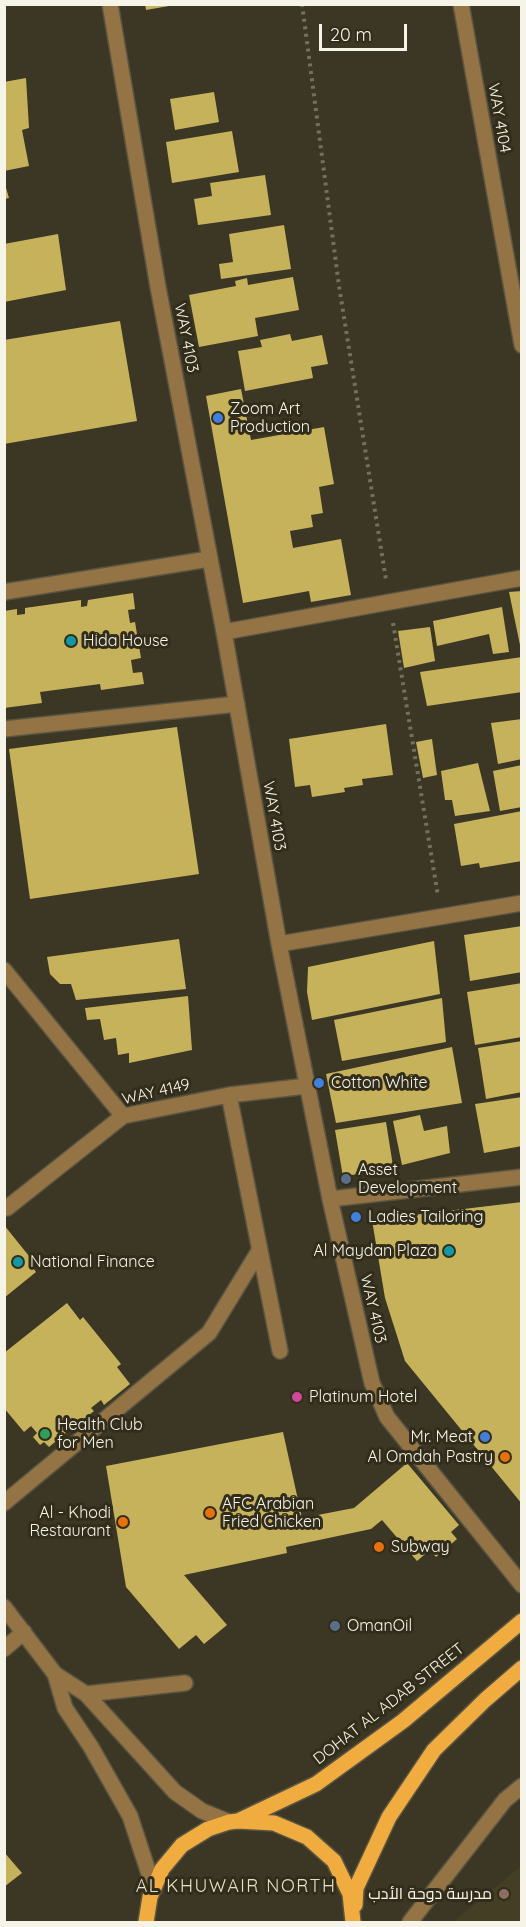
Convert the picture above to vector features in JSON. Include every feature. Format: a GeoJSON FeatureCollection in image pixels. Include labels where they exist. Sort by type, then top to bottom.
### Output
{"type":"FeatureCollection","features":[{"type":"Feature","properties":{"kind":"main road","name":"DOHAT AL ADAB STREET"},"geometry":{"type":"LineString","coordinates":[[152,1893],[162,1869],[182,1845],[208,1829],[234,1821],[316,1784],[403,1721],[522,1621]]}},
{"type":"Feature","properties":{"kind":"main road"},"geometry":{"type":"LineString","coordinates":[[354,1923],[356,1888],[389,1817],[434,1750],[485,1700],[522,1668]]}},
{"type":"Feature","properties":{"kind":"main road"},"geometry":{"type":"LineString","coordinates":[[234,1821],[274,1823],[307,1837],[334,1862],[350,1894],[354,1923]]}},
{"type":"Feature","properties":{"kind":"main road"},"geometry":{"type":"LineString","coordinates":[[135,1923],[152,1893]]}},
{"type":"Feature","properties":{"kind":"main road"},"geometry":{"type":"LineString","coordinates":[[146,1923],[152,1893]]}},
{"type":"Feature","properties":{"kind":"street","name":"WAY 4103"},"geometry":{"type":"LineString","coordinates":[[110,4],[158,287],[224,632],[279,944],[330,1199],[372,1383],[387,1417],[522,1585]]}},
{"type":"Feature","properties":{"kind":"street","name":"WAY 4104"},"geometry":{"type":"LineString","coordinates":[[461,4],[522,345]]}},
{"type":"Feature","properties":{"kind":"street"},"geometry":{"type":"LineString","coordinates":[[4,592],[209,559]]}},
{"type":"Feature","properties":{"kind":"street"},"geometry":{"type":"LineString","coordinates":[[224,632],[522,578]]}},
{"type":"Feature","properties":{"kind":"street"},"geometry":{"type":"LineString","coordinates":[[4,729],[237,704]]}},
{"type":"Feature","properties":{"kind":"street"},"geometry":{"type":"LineString","coordinates":[[279,944],[522,903]]}},
{"type":"Feature","properties":{"kind":"street"},"geometry":{"type":"LineString","coordinates":[[4,970],[123,1116]]}},
{"type":"Feature","properties":{"kind":"street","name":"WAY 4149"},"geometry":{"type":"LineString","coordinates":[[7,1208],[123,1116],[229,1095],[307,1086]]}},
{"type":"Feature","properties":{"kind":"street"},"geometry":{"type":"LineString","coordinates":[[229,1095],[280,1351]]}},
{"type":"Feature","properties":{"kind":"street"},"geometry":{"type":"LineString","coordinates":[[330,1199],[522,1177]]}},
{"type":"Feature","properties":{"kind":"street"},"geometry":{"type":"LineString","coordinates":[[4,1503],[209,1333],[259,1251]]}},
{"type":"Feature","properties":{"kind":"street"},"geometry":{"type":"LineString","coordinates":[[4,1607],[55,1674],[65,1708],[91,1747],[130,1816],[152,1893]]}},
{"type":"Feature","properties":{"kind":"street"},"geometry":{"type":"LineString","coordinates":[[4,1649],[24,1632]]}},
{"type":"Feature","properties":{"kind":"street"},"geometry":{"type":"LineString","coordinates":[[55,1674],[86,1694],[175,1792],[202,1811],[234,1821]]}},
{"type":"Feature","properties":{"kind":"street"},"geometry":{"type":"LineString","coordinates":[[86,1694],[185,1683]]}},
{"type":"Feature","properties":{"kind":"street"},"geometry":{"type":"LineString","coordinates":[[410,1923],[505,1800],[522,1786]]}},
{"type":"Feature","properties":{"kind":"path"},"geometry":{"type":"LineString","coordinates":[[302,4],[339,286],[441,918]]}},
{"type":"Feature","properties":{"kind":"shaded area","name":"مدرسة دوحة الأدب"},"geometry":{"type":"Polygon","coordinates":[[[521,1866],[521,1922],[453,1922],[521,1866]]]}},
{"type":"Feature","properties":{"kind":"building"},"geometry":{"type":"Polygon","coordinates":[[[145,4],[169,4],[169,6],[146,10],[145,4]]]}},
{"type":"Feature","properties":{"kind":"building"},"geometry":{"type":"Polygon","coordinates":[[[26,78],[29,128],[22,130],[29,166],[4,171],[4,82],[26,78]]]}},
{"type":"Feature","properties":{"kind":"building"},"geometry":{"type":"Polygon","coordinates":[[[214,92],[219,122],[175,130],[170,99],[214,92]]]}},
{"type":"Feature","properties":{"kind":"building"},"geometry":{"type":"Polygon","coordinates":[[[232,131],[239,172],[172,183],[166,142],[232,131]]]}},
{"type":"Feature","properties":{"kind":"building"},"geometry":{"type":"Polygon","coordinates":[[[265,175],[271,215],[198,225],[194,199],[212,196],[210,183],[265,175]]]}},
{"type":"Feature","properties":{"kind":"building"},"geometry":{"type":"Polygon","coordinates":[[[4,181],[9,198],[4,199],[4,181]]]}},
{"type":"Feature","properties":{"kind":"building"},"geometry":{"type":"Polygon","coordinates":[[[284,225],[291,269],[221,279],[219,264],[233,262],[229,234],[284,225]]]}},
{"type":"Feature","properties":{"kind":"building"},"geometry":{"type":"Polygon","coordinates":[[[58,234],[66,290],[4,302],[4,244],[58,234]]]}},
{"type":"Feature","properties":{"kind":"building"},"geometry":{"type":"Polygon","coordinates":[[[293,277],[299,310],[255,318],[258,336],[199,347],[189,295],[236,286],[235,281],[247,278],[248,285],[293,277]]]}},
{"type":"Feature","properties":{"kind":"building"},"geometry":{"type":"Polygon","coordinates":[[[120,321],[137,421],[4,444],[4,340],[120,321]]]}},
{"type":"Feature","properties":{"kind":"building"},"geometry":{"type":"Polygon","coordinates":[[[290,334],[292,341],[322,335],[328,364],[311,367],[313,378],[245,391],[238,351],[262,347],[260,340],[290,334]]]}},
{"type":"Feature","properties":{"kind":"building"},"geometry":{"type":"Polygon","coordinates":[[[241,389],[251,440],[324,427],[334,484],[319,487],[323,513],[311,515],[313,527],[290,531],[293,548],[341,539],[351,595],[311,602],[309,591],[243,603],[206,396],[241,389]]]}},
{"type":"Feature","properties":{"kind":"building"},"geometry":{"type":"Polygon","coordinates":[[[522,591],[522,645],[520,645],[509,592],[522,591]]]}},
{"type":"Feature","properties":{"kind":"building","name":"Hida House"},"geometry":{"type":"Polygon","coordinates":[[[133,593],[135,609],[128,610],[130,623],[135,622],[141,658],[131,660],[133,673],[142,672],[144,684],[101,690],[100,684],[40,692],[42,703],[4,708],[4,611],[17,609],[17,615],[25,614],[25,608],[81,600],[81,607],[87,606],[88,600],[133,593]]]}},
{"type":"Feature","properties":{"kind":"building"},"geometry":{"type":"Polygon","coordinates":[[[502,607],[509,652],[493,654],[489,634],[437,646],[433,621],[502,607]]]}},
{"type":"Feature","properties":{"kind":"building"},"geometry":{"type":"Polygon","coordinates":[[[430,627],[435,661],[404,668],[398,631],[430,627]]]}},
{"type":"Feature","properties":{"kind":"building"},"geometry":{"type":"Polygon","coordinates":[[[522,657],[522,692],[427,706],[420,672],[522,657]]]}},
{"type":"Feature","properties":{"kind":"building"},"geometry":{"type":"Polygon","coordinates":[[[522,719],[522,759],[498,764],[491,723],[522,719]]]}},
{"type":"Feature","properties":{"kind":"building"},"geometry":{"type":"Polygon","coordinates":[[[386,724],[393,775],[362,779],[363,785],[344,788],[345,792],[312,797],[310,785],[295,787],[289,739],[386,724]]]}},
{"type":"Feature","properties":{"kind":"building"},"geometry":{"type":"Polygon","coordinates":[[[177,727],[199,874],[30,899],[9,749],[177,727]]]}},
{"type":"Feature","properties":{"kind":"building"},"geometry":{"type":"Polygon","coordinates":[[[432,739],[437,775],[423,778],[416,742],[432,739]]]}},
{"type":"Feature","properties":{"kind":"building"},"geometry":{"type":"Polygon","coordinates":[[[478,763],[490,811],[455,816],[452,800],[445,800],[441,771],[478,763]]]}},
{"type":"Feature","properties":{"kind":"building"},"geometry":{"type":"Polygon","coordinates":[[[522,765],[522,807],[500,811],[493,771],[522,765]]]}},
{"type":"Feature","properties":{"kind":"building"},"geometry":{"type":"Polygon","coordinates":[[[522,811],[522,861],[480,868],[479,863],[461,866],[454,824],[522,811]]]}},
{"type":"Feature","properties":{"kind":"building"},"geometry":{"type":"Polygon","coordinates":[[[522,926],[522,972],[470,981],[464,935],[522,926]]]}},
{"type":"Feature","properties":{"kind":"building"},"geometry":{"type":"Polygon","coordinates":[[[179,939],[186,989],[76,1000],[71,984],[60,984],[50,974],[47,957],[179,939]]]}},
{"type":"Feature","properties":{"kind":"building"},"geometry":{"type":"Polygon","coordinates":[[[434,941],[440,994],[312,1020],[307,992],[308,967],[434,941]]]}},
{"type":"Feature","properties":{"kind":"building"},"geometry":{"type":"Polygon","coordinates":[[[522,983],[522,1037],[475,1045],[467,992],[522,983]]]}},
{"type":"Feature","properties":{"kind":"building"},"geometry":{"type":"Polygon","coordinates":[[[188,996],[192,1050],[129,1063],[129,1053],[118,1055],[116,1038],[104,1040],[100,1019],[87,1020],[85,1008],[188,996]]]}},
{"type":"Feature","properties":{"kind":"building"},"geometry":{"type":"Polygon","coordinates":[[[442,998],[446,1042],[342,1061],[334,1020],[442,998]]]}},
{"type":"Feature","properties":{"kind":"building"},"geometry":{"type":"Polygon","coordinates":[[[522,1041],[522,1092],[486,1099],[478,1048],[522,1041]]]}},
{"type":"Feature","properties":{"kind":"building"},"geometry":{"type":"Polygon","coordinates":[[[452,1047],[462,1103],[336,1123],[326,1074],[452,1047]]]}},
{"type":"Feature","properties":{"kind":"building"},"geometry":{"type":"Polygon","coordinates":[[[522,1097],[522,1146],[484,1153],[475,1104],[522,1097]]]}},
{"type":"Feature","properties":{"kind":"building"},"geometry":{"type":"Polygon","coordinates":[[[420,1115],[424,1131],[447,1126],[450,1153],[402,1165],[393,1121],[420,1115]]]}},
{"type":"Feature","properties":{"kind":"building"},"geometry":{"type":"Polygon","coordinates":[[[386,1122],[393,1166],[343,1177],[335,1130],[386,1122]]]}},
{"type":"Feature","properties":{"kind":"building"},"geometry":{"type":"Polygon","coordinates":[[[522,1202],[522,1504],[405,1361],[385,1298],[372,1220],[522,1202]]]}},
{"type":"Feature","properties":{"kind":"building","name":"National Finance"},"geometry":{"type":"Polygon","coordinates":[[[4,1225],[33,1261],[30,1264],[36,1272],[4,1298],[4,1225]]]}},
{"type":"Feature","properties":{"kind":"building"},"geometry":{"type":"Polygon","coordinates":[[[67,1303],[80,1320],[83,1317],[121,1364],[117,1367],[130,1384],[104,1405],[101,1400],[91,1408],[94,1411],[78,1424],[75,1420],[64,1429],[67,1432],[49,1447],[44,1442],[40,1445],[33,1437],[37,1433],[31,1426],[24,1432],[4,1408],[4,1353],[67,1303]]]}},
{"type":"Feature","properties":{"kind":"building"},"geometry":{"type":"Polygon","coordinates":[[[283,1432],[302,1518],[354,1508],[407,1463],[459,1525],[451,1532],[457,1539],[436,1557],[430,1550],[417,1561],[382,1520],[371,1529],[286,1547],[287,1553],[184,1575],[227,1625],[204,1644],[196,1635],[179,1649],[126,1587],[106,1466],[283,1432]]]}},
{"type":"Feature","properties":{"kind":"building"},"geometry":{"type":"Polygon","coordinates":[[[4,1852],[22,1873],[4,1887],[4,1852]]]}},
{"type":"Feature","properties":{"kind":"place","name":"Zoom Art Production"},"geometry":{"type":"Point","coordinates":[218,418]}},
{"type":"Feature","properties":{"kind":"place","name":"Hida House"},"geometry":{"type":"Point","coordinates":[71,641]}},
{"type":"Feature","properties":{"kind":"place","name":"Cotton White"},"geometry":{"type":"Point","coordinates":[319,1083]}},
{"type":"Feature","properties":{"kind":"place","name":"Asset Development"},"geometry":{"type":"Point","coordinates":[346,1179]}},
{"type":"Feature","properties":{"kind":"place","name":"Ladies Tailoring"},"geometry":{"type":"Point","coordinates":[356,1217]}},
{"type":"Feature","properties":{"kind":"place","name":"Al Maydan Plaza"},"geometry":{"type":"Point","coordinates":[449,1251]}},
{"type":"Feature","properties":{"kind":"place","name":"National Finance"},"geometry":{"type":"Point","coordinates":[18,1262]}},
{"type":"Feature","properties":{"kind":"place","name":"Platinum Hotel"},"geometry":{"type":"Point","coordinates":[297,1397]}},
{"type":"Feature","properties":{"kind":"place","name":"Health Club for Men"},"geometry":{"type":"Point","coordinates":[45,1434]}},
{"type":"Feature","properties":{"kind":"place","name":"Mr. Meat"},"geometry":{"type":"Point","coordinates":[485,1437]}},
{"type":"Feature","properties":{"kind":"place","name":"Al Omdah Pastry"},"geometry":{"type":"Point","coordinates":[505,1457]}},
{"type":"Feature","properties":{"kind":"place","name":"AFC Arabian Fried Chicken"},"geometry":{"type":"Point","coordinates":[210,1513]}},
{"type":"Feature","properties":{"kind":"place","name":"Al - Khodi Restaurant"},"geometry":{"type":"Point","coordinates":[123,1522]}},
{"type":"Feature","properties":{"kind":"place","name":"Subway"},"geometry":{"type":"Point","coordinates":[379,1547]}},
{"type":"Feature","properties":{"kind":"place","name":"OmanOil"},"geometry":{"type":"Point","coordinates":[335,1626]}},
{"type":"Feature","properties":{"kind":"place","name":"مدرسة دوحة الأدب"},"geometry":{"type":"Point","coordinates":[504,1894]}},
{"type":"Feature","properties":{"kind":"district","name":"AL KHUWAIR NORTH"},"geometry":{"type":"Point","coordinates":[236,1887]}}]}
